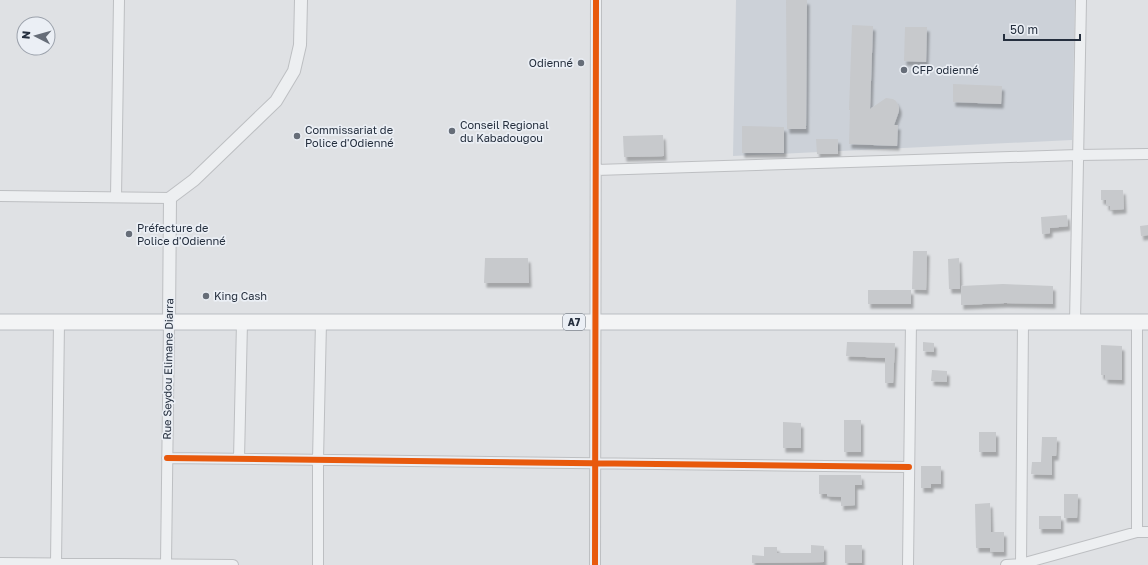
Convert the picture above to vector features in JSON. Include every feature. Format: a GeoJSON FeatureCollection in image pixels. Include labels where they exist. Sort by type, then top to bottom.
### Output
{"type":"FeatureCollection","features":[{"type":"Feature","properties":{"kind":"main road","name":"A7"},"geometry":{"type":"LineString","coordinates":[[0,322],[1143,322]]}},
{"type":"Feature","properties":{"kind":"street"},"geometry":{"type":"LineString","coordinates":[[116,197],[119,0]]}},
{"type":"Feature","properties":{"kind":"street"},"geometry":{"type":"LineString","coordinates":[[0,196],[170,198],[194,180],[276,101],[294,71],[299,52],[301,0]]}},
{"type":"Feature","properties":{"kind":"street"},"geometry":{"type":"LineString","coordinates":[[595,565],[596,0]]}},
{"type":"Feature","properties":{"kind":"street"},"geometry":{"type":"LineString","coordinates":[[1075,322],[1081,0]]}},
{"type":"Feature","properties":{"kind":"street"},"geometry":{"type":"LineString","coordinates":[[596,170],[1148,154]]}},
{"type":"Feature","properties":{"kind":"street","name":"Rue Seydou Elimane Diarra"},"geometry":{"type":"LineString","coordinates":[[166,564],[170,198]]}},
{"type":"Feature","properties":{"kind":"street"},"geometry":{"type":"LineString","coordinates":[[56,563],[59,322]]}},
{"type":"Feature","properties":{"kind":"street"},"geometry":{"type":"LineString","coordinates":[[239,459],[242,322]]}},
{"type":"Feature","properties":{"kind":"street"},"geometry":{"type":"LineString","coordinates":[[318,565],[318,460],[321,322]]}},
{"type":"Feature","properties":{"kind":"street"},"geometry":{"type":"LineString","coordinates":[[908,565],[911,322]]}},
{"type":"Feature","properties":{"kind":"street"},"geometry":{"type":"LineString","coordinates":[[1020,564],[1023,322]]}},
{"type":"Feature","properties":{"kind":"street"},"geometry":{"type":"LineString","coordinates":[[1137,532],[1143,322]]}},
{"type":"Feature","properties":{"kind":"street"},"geometry":{"type":"LineString","coordinates":[[167,458],[909,467]]}},
{"type":"Feature","properties":{"kind":"street"},"geometry":{"type":"LineString","coordinates":[[1006,565],[1020,564],[1137,532],[1148,532]]}},
{"type":"Feature","properties":{"kind":"street"},"geometry":{"type":"LineString","coordinates":[[0,563],[234,565]]}},
{"type":"Feature","properties":{"kind":"shaded area","name":"CFP odienné"},"geometry":{"type":"Polygon","coordinates":[[[736,0],[1075,0],[1072,140],[733,156],[736,0]]]}},
{"type":"Feature","properties":{"kind":"building"},"geometry":{"type":"Polygon","coordinates":[[[786,0],[807,0],[806,129],[787,129],[786,0]]]}},
{"type":"Feature","properties":{"kind":"building"},"geometry":{"type":"Polygon","coordinates":[[[852,25],[873,26],[870,109],[886,98],[896,101],[899,107],[894,125],[898,125],[897,146],[849,144],[852,25]]]}},
{"type":"Feature","properties":{"kind":"building"},"geometry":{"type":"Polygon","coordinates":[[[905,27],[927,27],[926,62],[904,61],[905,27]]]}},
{"type":"Feature","properties":{"kind":"building"},"geometry":{"type":"Polygon","coordinates":[[[953,84],[1002,86],[1001,104],[953,102],[953,84]]]}},
{"type":"Feature","properties":{"kind":"building"},"geometry":{"type":"Polygon","coordinates":[[[742,126],[784,127],[784,153],[742,153],[742,126]]]}},
{"type":"Feature","properties":{"kind":"building"},"geometry":{"type":"Polygon","coordinates":[[[663,135],[664,156],[624,157],[623,136],[663,135]]]}},
{"type":"Feature","properties":{"kind":"building"},"geometry":{"type":"Polygon","coordinates":[[[816,139],[838,139],[838,154],[817,154],[816,139]]]}},
{"type":"Feature","properties":{"kind":"building"},"geometry":{"type":"Polygon","coordinates":[[[1101,190],[1123,190],[1124,209],[1110,210],[1110,206],[1106,206],[1106,200],[1101,200],[1101,190]]]}},
{"type":"Feature","properties":{"kind":"building"},"geometry":{"type":"Polygon","coordinates":[[[1067,215],[1068,226],[1050,228],[1050,233],[1042,234],[1041,217],[1067,215]]]}},
{"type":"Feature","properties":{"kind":"building"},"geometry":{"type":"Polygon","coordinates":[[[1148,225],[1148,235],[1141,236],[1140,226],[1148,225]]]}},
{"type":"Feature","properties":{"kind":"building"},"geometry":{"type":"Polygon","coordinates":[[[913,251],[927,251],[926,290],[912,289],[913,251]]]}},
{"type":"Feature","properties":{"kind":"building"},"geometry":{"type":"Polygon","coordinates":[[[485,258],[528,258],[529,283],[484,283],[485,258]]]}},
{"type":"Feature","properties":{"kind":"building"},"geometry":{"type":"Polygon","coordinates":[[[959,258],[960,289],[949,289],[948,259],[959,258]]]}},
{"type":"Feature","properties":{"kind":"building"},"geometry":{"type":"Polygon","coordinates":[[[1003,284],[1053,286],[1053,304],[1005,303],[961,305],[961,286],[1003,284]]]}},
{"type":"Feature","properties":{"kind":"building"},"geometry":{"type":"Polygon","coordinates":[[[868,290],[911,290],[911,304],[868,304],[868,290]]]}},
{"type":"Feature","properties":{"kind":"building"},"geometry":{"type":"Polygon","coordinates":[[[847,342],[895,343],[893,383],[885,383],[885,358],[846,356],[847,342]]]}},
{"type":"Feature","properties":{"kind":"building"},"geometry":{"type":"Polygon","coordinates":[[[923,342],[934,343],[934,352],[923,351],[923,342]]]}},
{"type":"Feature","properties":{"kind":"building"},"geometry":{"type":"Polygon","coordinates":[[[1101,345],[1122,346],[1122,380],[1105,379],[1105,375],[1101,375],[1101,345]]]}},
{"type":"Feature","properties":{"kind":"building"},"geometry":{"type":"Polygon","coordinates":[[[932,370],[947,371],[947,382],[931,381],[932,370]]]}},
{"type":"Feature","properties":{"kind":"building"},"geometry":{"type":"Polygon","coordinates":[[[844,420],[861,420],[861,452],[844,452],[844,420]]]}},
{"type":"Feature","properties":{"kind":"building"},"geometry":{"type":"Polygon","coordinates":[[[783,422],[801,423],[801,448],[783,448],[783,422]]]}},
{"type":"Feature","properties":{"kind":"building"},"geometry":{"type":"Polygon","coordinates":[[[979,432],[996,432],[996,452],[979,452],[979,432]]]}},
{"type":"Feature","properties":{"kind":"building"},"geometry":{"type":"Polygon","coordinates":[[[1042,437],[1057,437],[1056,456],[1052,456],[1052,475],[1031,474],[1032,462],[1041,462],[1042,437]]]}},
{"type":"Feature","properties":{"kind":"building"},"geometry":{"type":"Polygon","coordinates":[[[921,466],[941,466],[941,484],[931,484],[931,488],[921,488],[921,466]]]}},
{"type":"Feature","properties":{"kind":"building"},"geometry":{"type":"Polygon","coordinates":[[[819,475],[861,475],[862,485],[855,485],[855,505],[841,506],[841,497],[819,494],[819,475]]]}},
{"type":"Feature","properties":{"kind":"building"},"geometry":{"type":"Polygon","coordinates":[[[1064,494],[1078,494],[1077,518],[1064,518],[1064,494]]]}},
{"type":"Feature","properties":{"kind":"building"},"geometry":{"type":"Polygon","coordinates":[[[990,503],[991,532],[1004,532],[1004,552],[990,552],[990,548],[976,548],[975,504],[990,503]]]}},
{"type":"Feature","properties":{"kind":"building"},"geometry":{"type":"Polygon","coordinates":[[[1039,516],[1061,516],[1061,529],[1039,529],[1039,516]]]}},
{"type":"Feature","properties":{"kind":"building"},"geometry":{"type":"Polygon","coordinates":[[[811,545],[824,546],[824,562],[752,563],[752,555],[764,556],[764,547],[777,547],[777,553],[811,553],[811,545]]]}},
{"type":"Feature","properties":{"kind":"building"},"geometry":{"type":"Polygon","coordinates":[[[845,545],[862,545],[862,563],[845,563],[845,545]]]}},
{"type":"Feature","properties":{"kind":"cycle path"},"geometry":{"type":"LineString","coordinates":[[595,565],[596,0]]}},
{"type":"Feature","properties":{"kind":"cycle path"},"geometry":{"type":"LineString","coordinates":[[167,458],[909,467]]}},
{"type":"Feature","properties":{"kind":"place","name":"Odienné"},"geometry":{"type":"Point","coordinates":[581,63]}},
{"type":"Feature","properties":{"kind":"place","name":"CFP odienné"},"geometry":{"type":"Point","coordinates":[904,70]}},
{"type":"Feature","properties":{"kind":"place","name":"Conseil Regional du Kabadougou"},"geometry":{"type":"Point","coordinates":[452,131]}},
{"type":"Feature","properties":{"kind":"place","name":"Commissariat de Police d'Odienné"},"geometry":{"type":"Point","coordinates":[297,136]}},
{"type":"Feature","properties":{"kind":"place","name":"Préfecture de Police d'Odienné"},"geometry":{"type":"Point","coordinates":[129,234]}},
{"type":"Feature","properties":{"kind":"place","name":"King Cash"},"geometry":{"type":"Point","coordinates":[206,296]}}]}
